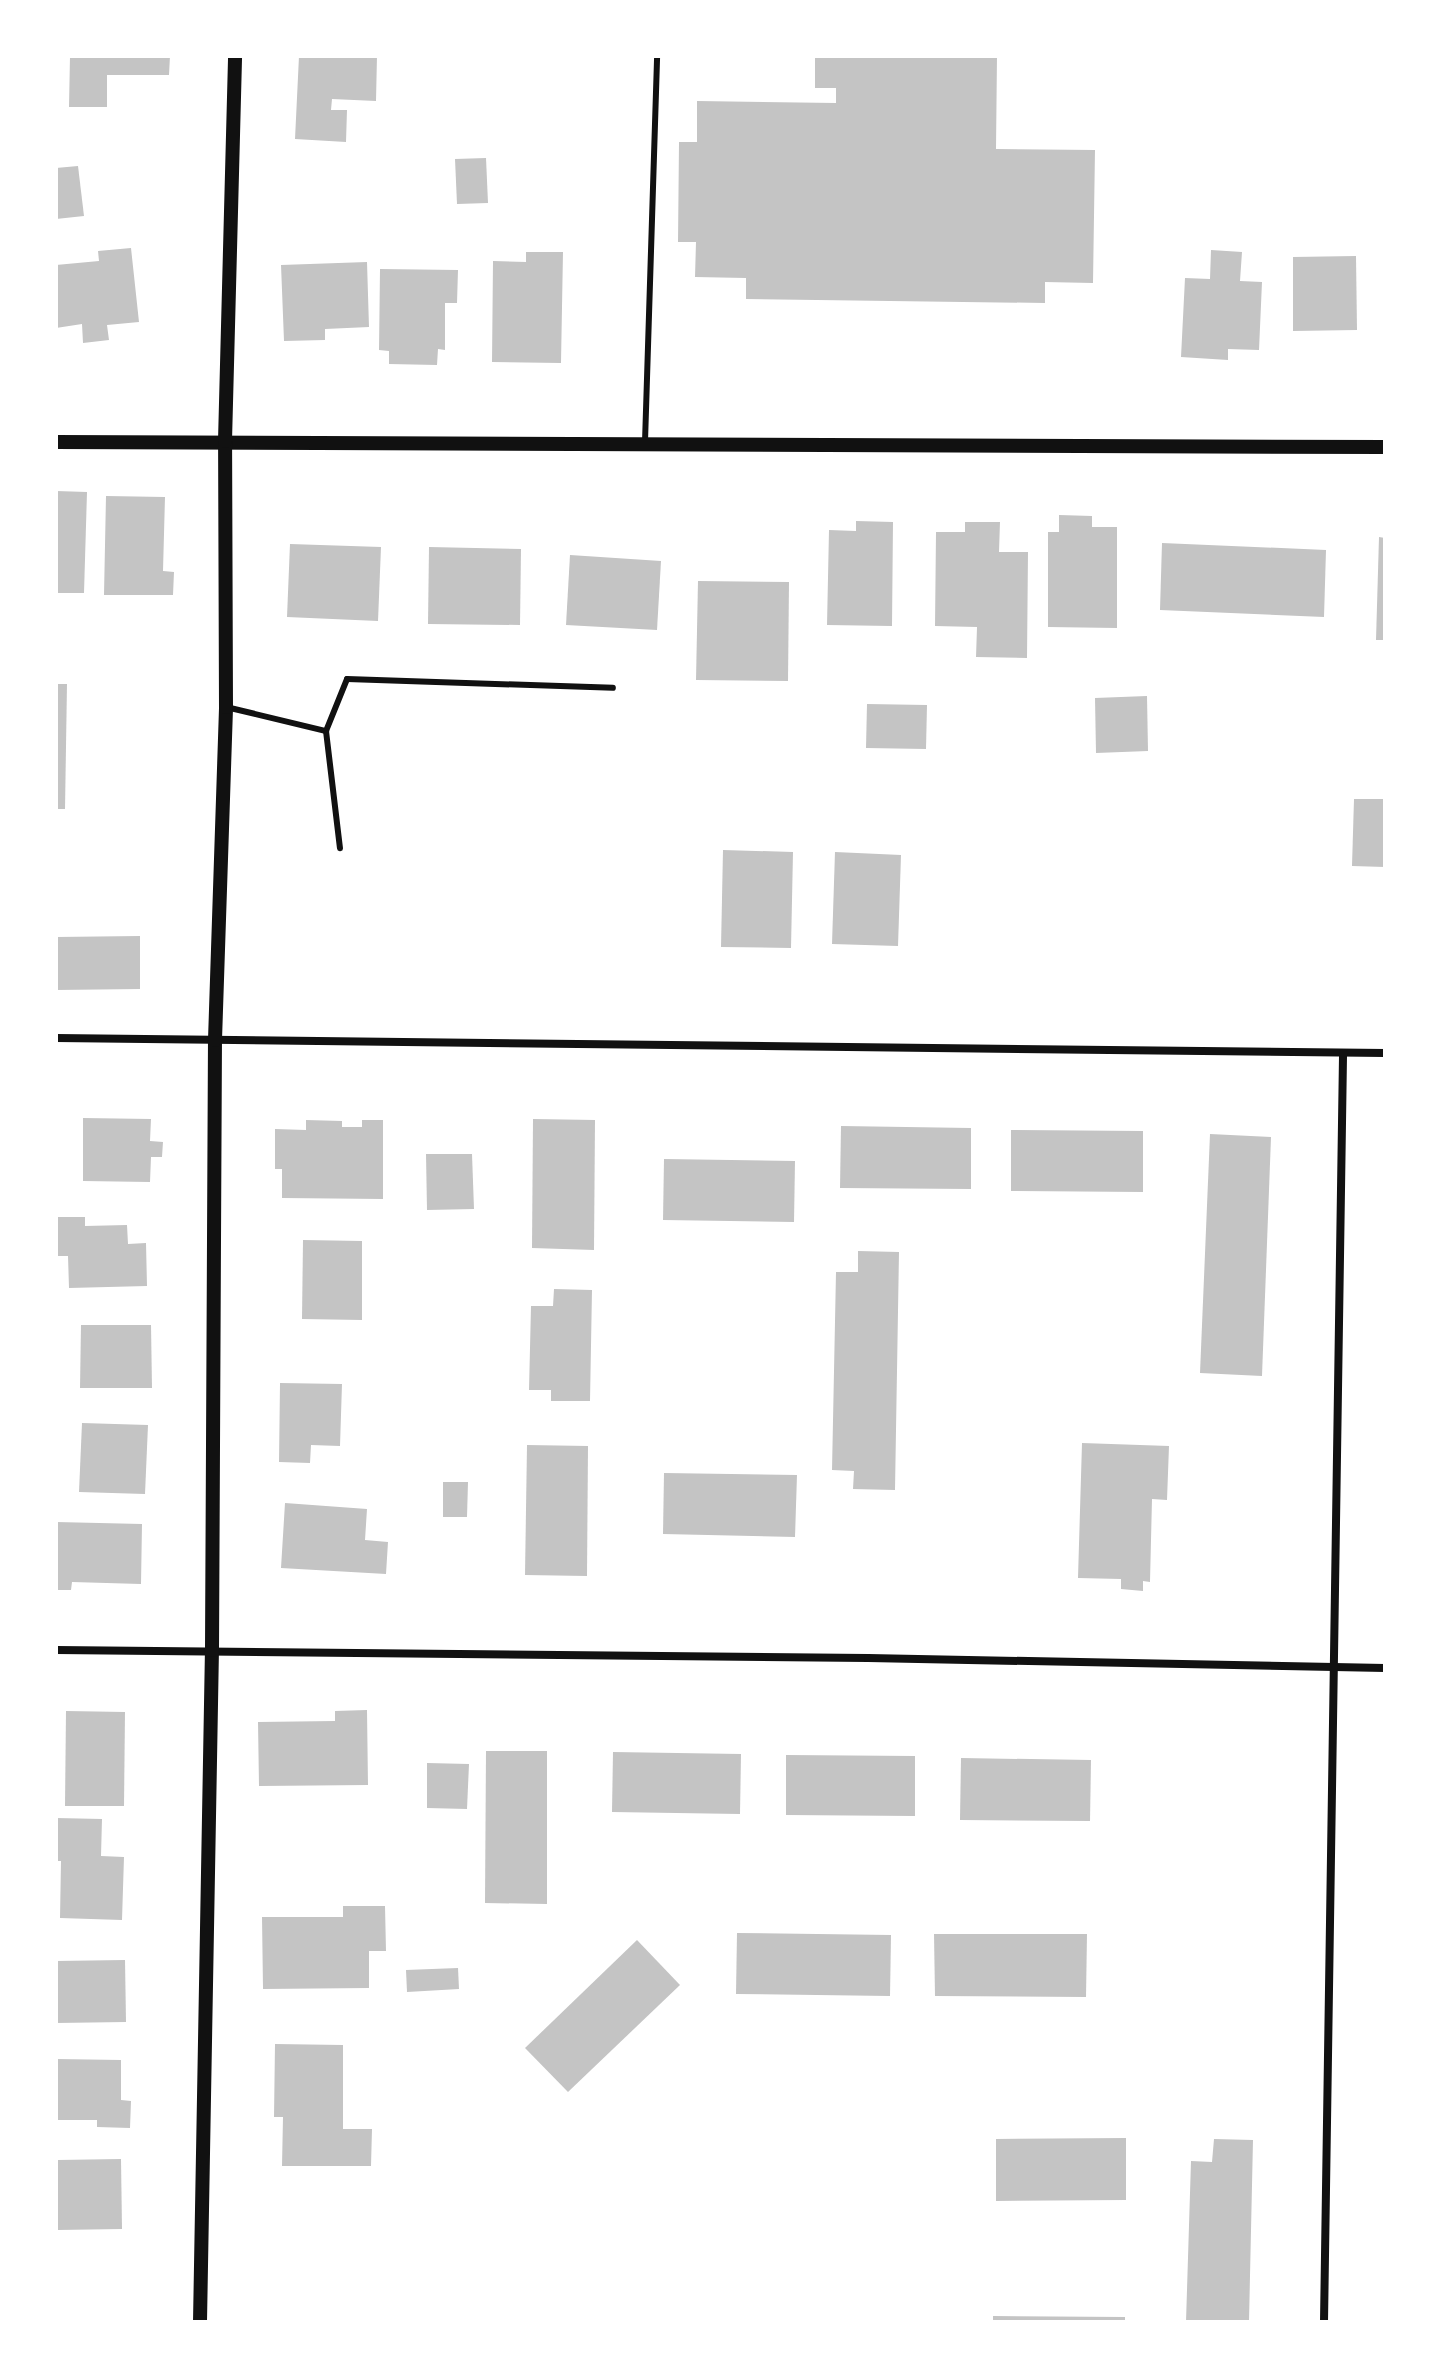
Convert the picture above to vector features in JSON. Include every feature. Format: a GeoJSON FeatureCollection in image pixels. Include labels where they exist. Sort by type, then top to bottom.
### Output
{"type":"FeatureCollection","features":[{"type":"Feature","properties":{"kind":"street"},"geometry":{"type":"LineString","coordinates":[[200,2322],[212,1650],[215,1040],[226,707],[225,441],[235,56]]}},
{"type":"Feature","properties":{"kind":"street"},"geometry":{"type":"LineString","coordinates":[[56,442],[1385,447]]}},
{"type":"Feature","properties":{"kind":"street"},"geometry":{"type":"LineString","coordinates":[[56,1038],[1385,1053]]}},
{"type":"Feature","properties":{"kind":"street"},"geometry":{"type":"LineString","coordinates":[[1324,2322],[1343,1053]]}},
{"type":"Feature","properties":{"kind":"street"},"geometry":{"type":"LineString","coordinates":[[56,1650],[1385,1668]]}},
{"type":"Feature","properties":{"kind":"lane"},"geometry":{"type":"LineString","coordinates":[[645,445],[657,56]]}},
{"type":"Feature","properties":{"kind":"lane"},"geometry":{"type":"LineString","coordinates":[[340,848],[326,731],[347,679],[613,688]]}},
{"type":"Feature","properties":{"kind":"lane"},"geometry":{"type":"LineString","coordinates":[[226,707],[326,731]]}},
{"type":"Feature","properties":{"kind":"building"},"geometry":{"type":"Polygon","coordinates":[[[70,56],[170,56],[169,75],[107,75],[107,107],[69,107],[70,56]]]}},
{"type":"Feature","properties":{"kind":"building"},"geometry":{"type":"Polygon","coordinates":[[[299,56],[377,56],[376,101],[332,99],[331,110],[347,110],[346,142],[295,139],[299,56]]]}},
{"type":"Feature","properties":{"kind":"building"},"geometry":{"type":"Polygon","coordinates":[[[815,56],[997,56],[996,149],[1095,150],[1093,283],[1045,282],[1045,303],[746,299],[746,278],[695,277],[696,242],[678,242],[679,142],[697,142],[697,101],[836,103],[836,88],[815,88],[815,56]]]}},
{"type":"Feature","properties":{"kind":"building"},"geometry":{"type":"Polygon","coordinates":[[[486,158],[488,203],[457,204],[455,159],[486,158]]]}},
{"type":"Feature","properties":{"kind":"building"},"geometry":{"type":"Polygon","coordinates":[[[78,166],[84,216],[56,219],[56,168],[78,166]]]}},
{"type":"Feature","properties":{"kind":"building"},"geometry":{"type":"Polygon","coordinates":[[[131,248],[139,322],[107,325],[109,340],[83,343],[82,324],[56,328],[56,265],[99,261],[98,251],[131,248]]]}},
{"type":"Feature","properties":{"kind":"building"},"geometry":{"type":"Polygon","coordinates":[[[1211,250],[1242,252],[1240,281],[1262,282],[1259,350],[1228,349],[1228,360],[1181,357],[1185,278],[1210,279],[1211,250]]]}},
{"type":"Feature","properties":{"kind":"building"},"geometry":{"type":"Polygon","coordinates":[[[526,252],[563,252],[561,363],[492,362],[493,261],[526,262],[526,252]]]}},
{"type":"Feature","properties":{"kind":"building"},"geometry":{"type":"Polygon","coordinates":[[[1356,256],[1357,330],[1293,331],[1293,257],[1356,256]]]}},
{"type":"Feature","properties":{"kind":"building"},"geometry":{"type":"Polygon","coordinates":[[[367,262],[369,327],[325,329],[325,340],[284,341],[281,265],[367,262]]]}},
{"type":"Feature","properties":{"kind":"building"},"geometry":{"type":"Polygon","coordinates":[[[380,269],[458,270],[457,303],[445,303],[445,350],[438,349],[437,365],[389,364],[389,351],[379,350],[380,269]]]}},
{"type":"Feature","properties":{"kind":"building"},"geometry":{"type":"Polygon","coordinates":[[[56,491],[87,492],[84,593],[56,593],[56,491]]]}},
{"type":"Feature","properties":{"kind":"building"},"geometry":{"type":"Polygon","coordinates":[[[106,496],[165,497],[163,571],[174,572],[173,595],[104,595],[106,496]]]}},
{"type":"Feature","properties":{"kind":"building"},"geometry":{"type":"Polygon","coordinates":[[[1059,515],[1092,516],[1092,527],[1117,527],[1117,628],[1048,627],[1048,532],[1059,532],[1059,515]]]}},
{"type":"Feature","properties":{"kind":"building"},"geometry":{"type":"Polygon","coordinates":[[[856,521],[893,522],[892,626],[827,625],[829,530],[856,531],[856,521]]]}},
{"type":"Feature","properties":{"kind":"building"},"geometry":{"type":"Polygon","coordinates":[[[965,522],[1000,522],[999,552],[1028,552],[1027,658],[976,657],[977,627],[935,626],[936,532],[965,532],[965,522]]]}},
{"type":"Feature","properties":{"kind":"building"},"geometry":{"type":"Polygon","coordinates":[[[1379,537],[1385,538],[1385,640],[1376,640],[1379,537]]]}},
{"type":"Feature","properties":{"kind":"building"},"geometry":{"type":"Polygon","coordinates":[[[1162,543],[1326,550],[1324,617],[1160,610],[1162,543]]]}},
{"type":"Feature","properties":{"kind":"building"},"geometry":{"type":"Polygon","coordinates":[[[290,544],[381,547],[378,621],[287,617],[290,544]]]}},
{"type":"Feature","properties":{"kind":"building"},"geometry":{"type":"Polygon","coordinates":[[[429,547],[521,549],[520,625],[428,624],[429,547]]]}},
{"type":"Feature","properties":{"kind":"building"},"geometry":{"type":"Polygon","coordinates":[[[570,555],[661,561],[657,630],[566,625],[570,555]]]}},
{"type":"Feature","properties":{"kind":"building"},"geometry":{"type":"Polygon","coordinates":[[[698,581],[789,582],[788,681],[696,680],[698,581]]]}},
{"type":"Feature","properties":{"kind":"building"},"geometry":{"type":"Polygon","coordinates":[[[56,684],[67,684],[65,809],[56,809],[56,684]]]}},
{"type":"Feature","properties":{"kind":"building"},"geometry":{"type":"Polygon","coordinates":[[[1147,696],[1148,751],[1096,753],[1095,698],[1147,696]]]}},
{"type":"Feature","properties":{"kind":"building"},"geometry":{"type":"Polygon","coordinates":[[[867,704],[927,705],[926,749],[866,748],[867,704]]]}},
{"type":"Feature","properties":{"kind":"building"},"geometry":{"type":"Polygon","coordinates":[[[1354,799],[1385,799],[1385,867],[1352,866],[1354,799]]]}},
{"type":"Feature","properties":{"kind":"building"},"geometry":{"type":"Polygon","coordinates":[[[723,850],[793,852],[791,948],[721,947],[723,850]]]}},
{"type":"Feature","properties":{"kind":"building"},"geometry":{"type":"Polygon","coordinates":[[[835,852],[901,855],[898,946],[832,944],[835,852]]]}},
{"type":"Feature","properties":{"kind":"building"},"geometry":{"type":"Polygon","coordinates":[[[140,936],[140,989],[56,990],[56,937],[140,936]]]}},
{"type":"Feature","properties":{"kind":"building"},"geometry":{"type":"Polygon","coordinates":[[[83,1118],[151,1119],[150,1141],[163,1142],[162,1157],[151,1157],[150,1182],[83,1181],[83,1118]]]}},
{"type":"Feature","properties":{"kind":"building"},"geometry":{"type":"Polygon","coordinates":[[[533,1119],[595,1120],[594,1250],[532,1248],[533,1119]]]}},
{"type":"Feature","properties":{"kind":"building"},"geometry":{"type":"Polygon","coordinates":[[[306,1120],[342,1121],[342,1127],[362,1127],[362,1120],[383,1120],[383,1199],[282,1198],[282,1169],[275,1169],[275,1129],[306,1130],[306,1120]]]}},
{"type":"Feature","properties":{"kind":"building"},"geometry":{"type":"Polygon","coordinates":[[[841,1126],[971,1128],[971,1189],[840,1188],[841,1126]]]}},
{"type":"Feature","properties":{"kind":"building"},"geometry":{"type":"Polygon","coordinates":[[[1011,1130],[1143,1131],[1143,1192],[1011,1191],[1011,1130]]]}},
{"type":"Feature","properties":{"kind":"building"},"geometry":{"type":"Polygon","coordinates":[[[1210,1134],[1271,1137],[1262,1376],[1200,1373],[1210,1134]]]}},
{"type":"Feature","properties":{"kind":"building"},"geometry":{"type":"Polygon","coordinates":[[[426,1154],[472,1154],[474,1209],[427,1210],[426,1154]]]}},
{"type":"Feature","properties":{"kind":"building"},"geometry":{"type":"Polygon","coordinates":[[[664,1159],[795,1161],[794,1222],[663,1220],[664,1159]]]}},
{"type":"Feature","properties":{"kind":"building"},"geometry":{"type":"Polygon","coordinates":[[[56,1217],[85,1217],[85,1226],[127,1225],[128,1244],[146,1243],[147,1286],[69,1288],[68,1256],[56,1256],[56,1217]]]}},
{"type":"Feature","properties":{"kind":"building"},"geometry":{"type":"Polygon","coordinates":[[[303,1240],[362,1241],[362,1320],[302,1319],[303,1240]]]}},
{"type":"Feature","properties":{"kind":"building"},"geometry":{"type":"Polygon","coordinates":[[[858,1251],[899,1252],[895,1490],[853,1489],[854,1471],[832,1470],[836,1272],[858,1272],[858,1251]]]}},
{"type":"Feature","properties":{"kind":"building"},"geometry":{"type":"Polygon","coordinates":[[[554,1289],[592,1290],[590,1401],[551,1401],[551,1390],[529,1390],[531,1306],[553,1306],[554,1289]]]}},
{"type":"Feature","properties":{"kind":"building"},"geometry":{"type":"Polygon","coordinates":[[[81,1325],[151,1325],[152,1388],[80,1388],[81,1325]]]}},
{"type":"Feature","properties":{"kind":"building"},"geometry":{"type":"Polygon","coordinates":[[[280,1383],[342,1384],[340,1446],[311,1445],[310,1463],[279,1462],[280,1383]]]}},
{"type":"Feature","properties":{"kind":"building"},"geometry":{"type":"Polygon","coordinates":[[[82,1423],[148,1425],[145,1494],[79,1492],[82,1423]]]}},
{"type":"Feature","properties":{"kind":"building"},"geometry":{"type":"Polygon","coordinates":[[[1082,1443],[1169,1446],[1167,1500],[1152,1499],[1150,1582],[1143,1581],[1143,1591],[1121,1589],[1121,1579],[1078,1578],[1082,1443]]]}},
{"type":"Feature","properties":{"kind":"building"},"geometry":{"type":"Polygon","coordinates":[[[527,1445],[588,1446],[587,1576],[525,1575],[527,1445]]]}},
{"type":"Feature","properties":{"kind":"building"},"geometry":{"type":"Polygon","coordinates":[[[664,1473],[797,1475],[795,1537],[663,1534],[664,1473]]]}},
{"type":"Feature","properties":{"kind":"building"},"geometry":{"type":"Polygon","coordinates":[[[443,1482],[468,1482],[467,1517],[443,1517],[443,1482]]]}},
{"type":"Feature","properties":{"kind":"building"},"geometry":{"type":"Polygon","coordinates":[[[285,1503],[367,1509],[365,1540],[388,1542],[386,1574],[281,1568],[285,1503]]]}},
{"type":"Feature","properties":{"kind":"building"},"geometry":{"type":"Polygon","coordinates":[[[56,1522],[142,1524],[141,1584],[72,1582],[71,1590],[56,1590],[56,1522]]]}},
{"type":"Feature","properties":{"kind":"building"},"geometry":{"type":"Polygon","coordinates":[[[367,1710],[368,1785],[259,1786],[258,1722],[335,1721],[335,1711],[367,1710]]]}},
{"type":"Feature","properties":{"kind":"building"},"geometry":{"type":"Polygon","coordinates":[[[66,1711],[125,1712],[124,1806],[65,1806],[66,1711]]]}},
{"type":"Feature","properties":{"kind":"building"},"geometry":{"type":"Polygon","coordinates":[[[486,1751],[547,1751],[547,1904],[485,1903],[486,1751]]]}},
{"type":"Feature","properties":{"kind":"building"},"geometry":{"type":"Polygon","coordinates":[[[613,1752],[741,1754],[740,1814],[612,1812],[613,1752]]]}},
{"type":"Feature","properties":{"kind":"building"},"geometry":{"type":"Polygon","coordinates":[[[786,1755],[915,1756],[915,1816],[786,1815],[786,1755]]]}},
{"type":"Feature","properties":{"kind":"building"},"geometry":{"type":"Polygon","coordinates":[[[961,1758],[1091,1760],[1090,1821],[960,1820],[961,1758]]]}},
{"type":"Feature","properties":{"kind":"building"},"geometry":{"type":"Polygon","coordinates":[[[427,1763],[469,1764],[467,1809],[427,1808],[427,1763]]]}},
{"type":"Feature","properties":{"kind":"building"},"geometry":{"type":"Polygon","coordinates":[[[56,1818],[102,1819],[101,1856],[124,1857],[122,1920],[60,1918],[61,1861],[56,1861],[56,1818]]]}},
{"type":"Feature","properties":{"kind":"building"},"geometry":{"type":"Polygon","coordinates":[[[343,1906],[385,1906],[386,1951],[369,1951],[369,1988],[263,1989],[262,1917],[343,1917],[343,1906]]]}},
{"type":"Feature","properties":{"kind":"building"},"geometry":{"type":"Polygon","coordinates":[[[737,1933],[891,1935],[890,1996],[736,1994],[737,1933]]]}},
{"type":"Feature","properties":{"kind":"building"},"geometry":{"type":"Polygon","coordinates":[[[934,1934],[1087,1934],[1086,1997],[935,1996],[934,1934]]]}},
{"type":"Feature","properties":{"kind":"building"},"geometry":{"type":"Polygon","coordinates":[[[637,1940],[680,1985],[568,2092],[525,2048],[637,1940]]]}},
{"type":"Feature","properties":{"kind":"building"},"geometry":{"type":"Polygon","coordinates":[[[125,1960],[126,2022],[56,2023],[56,1961],[125,1960]]]}},
{"type":"Feature","properties":{"kind":"building"},"geometry":{"type":"Polygon","coordinates":[[[458,1968],[459,1989],[407,1992],[406,1970],[458,1968]]]}},
{"type":"Feature","properties":{"kind":"building"},"geometry":{"type":"Polygon","coordinates":[[[275,2044],[343,2045],[343,2129],[372,2129],[371,2166],[282,2166],[283,2117],[274,2117],[275,2044]]]}},
{"type":"Feature","properties":{"kind":"building"},"geometry":{"type":"Polygon","coordinates":[[[56,2059],[121,2060],[121,2100],[131,2101],[130,2128],[97,2127],[97,2120],[56,2120],[56,2059]]]}},
{"type":"Feature","properties":{"kind":"building"},"geometry":{"type":"Polygon","coordinates":[[[1126,2138],[1126,2200],[996,2201],[996,2139],[1126,2138]]]}},
{"type":"Feature","properties":{"kind":"building"},"geometry":{"type":"Polygon","coordinates":[[[1214,2139],[1253,2140],[1249,2322],[1186,2322],[1191,2161],[1212,2162],[1214,2139]]]}},
{"type":"Feature","properties":{"kind":"building"},"geometry":{"type":"Polygon","coordinates":[[[121,2159],[122,2229],[58,2230],[58,2160],[121,2159]]]}},
{"type":"Feature","properties":{"kind":"building"},"geometry":{"type":"Polygon","coordinates":[[[993,2316],[1125,2317],[1125,2322],[993,2322],[993,2316]]]}}]}
